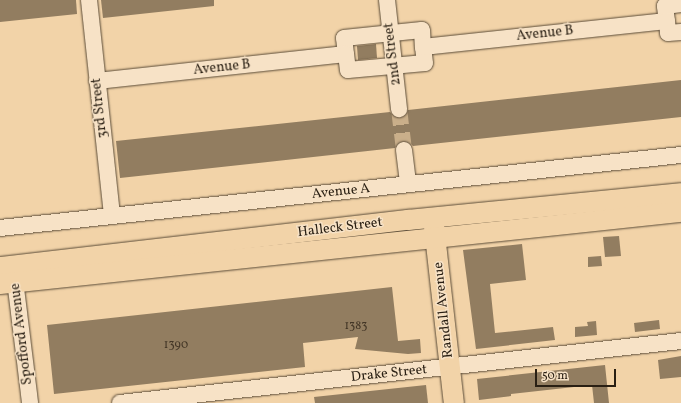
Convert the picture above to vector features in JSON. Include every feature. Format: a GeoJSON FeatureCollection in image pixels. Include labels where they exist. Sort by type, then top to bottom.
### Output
{"type":"FeatureCollection","features":[{"type":"Feature","properties":{"kind":"main road","name":"Halleck Street"},"geometry":{"type":"LineString","coordinates":[[7,275],[434,218],[681,193]]}},
{"type":"Feature","properties":{"kind":"main road","name":"Halleck Street"},"geometry":{"type":"LineString","coordinates":[[7,275],[436,238],[681,212]]}},
{"type":"Feature","properties":{"kind":"main road","name":"Randall Avenue"},"geometry":{"type":"LineString","coordinates":[[434,218],[454,403]]}},
{"type":"Feature","properties":{"kind":"street","name":"3rd Street"},"geometry":{"type":"LineString","coordinates":[[89,0],[112,216]]}},
{"type":"Feature","properties":{"kind":"street","name":"2nd Street"},"geometry":{"type":"LineString","coordinates":[[387,0],[399,109]]}},
{"type":"Feature","properties":{"kind":"street"},"geometry":{"type":"LineString","coordinates":[[681,4],[665,6],[668,33],[681,32]]}},
{"type":"Feature","properties":{"kind":"street","name":"Avenue B"},"geometry":{"type":"LineString","coordinates":[[423,47],[667,21]]}},
{"type":"Feature","properties":{"kind":"street"},"geometry":{"type":"LineString","coordinates":[[422,30],[425,62],[348,70],[344,38],[390,33],[422,30]]}},
{"type":"Feature","properties":{"kind":"street","name":"Avenue B"},"geometry":{"type":"LineString","coordinates":[[97,81],[346,54]]}},
{"type":"Feature","properties":{"kind":"street"},"geometry":{"type":"LineString","coordinates":[[404,150],[408,184]]}},
{"type":"Feature","properties":{"kind":"street","name":"Avenue A"},"geometry":{"type":"LineString","coordinates":[[0,228],[681,155]]}},
{"type":"Feature","properties":{"kind":"street","name":"Spofford Avenue"},"geometry":{"type":"LineString","coordinates":[[7,275],[30,403]]}},
{"type":"Feature","properties":{"kind":"street","name":"Drake Street"},"geometry":{"type":"LineString","coordinates":[[120,403],[681,341]]}},
{"type":"Feature","properties":{"kind":"building"},"geometry":{"type":"Polygon","coordinates":[[[0,0],[76,0],[77,14],[0,22],[0,0]]]}},
{"type":"Feature","properties":{"kind":"building"},"geometry":{"type":"Polygon","coordinates":[[[101,0],[214,0],[214,6],[103,18],[101,0]]]}},
{"type":"Feature","properties":{"kind":"building"},"geometry":{"type":"Polygon","coordinates":[[[376,44],[377,58],[358,60],[357,46],[376,44]]]}},
{"type":"Feature","properties":{"kind":"building"},"geometry":{"type":"Polygon","coordinates":[[[681,80],[681,117],[413,146],[408,141],[403,141],[398,143],[395,148],[120,178],[116,141],[390,112],[395,117],[400,118],[405,116],[408,110],[681,80]]]}},
{"type":"Feature","properties":{"kind":"building"},"geometry":{"type":"Polygon","coordinates":[[[619,236],[621,256],[605,257],[603,237],[619,236]]]}},
{"type":"Feature","properties":{"kind":"building"},"geometry":{"type":"Polygon","coordinates":[[[522,244],[526,280],[490,284],[495,333],[553,327],[555,340],[476,349],[463,250],[522,244]]]}},
{"type":"Feature","properties":{"kind":"building"},"geometry":{"type":"Polygon","coordinates":[[[601,256],[602,266],[588,267],[588,257],[601,256]]]}},
{"type":"Feature","properties":{"kind":"building"},"geometry":{"type":"Polygon","coordinates":[[[392,287],[398,341],[420,339],[421,353],[408,354],[355,349],[358,337],[303,343],[305,367],[54,394],[47,325],[392,287]]]}},
{"type":"Feature","properties":{"kind":"building"},"geometry":{"type":"Polygon","coordinates":[[[659,320],[660,329],[635,332],[634,323],[659,320]]]}},
{"type":"Feature","properties":{"kind":"building"},"geometry":{"type":"Polygon","coordinates":[[[596,321],[597,335],[575,337],[575,327],[588,326],[587,322],[596,321]]]}},
{"type":"Feature","properties":{"kind":"building"},"geometry":{"type":"Polygon","coordinates":[[[681,356],[681,377],[660,379],[658,360],[681,356]]]}},
{"type":"Feature","properties":{"kind":"building"},"geometry":{"type":"Polygon","coordinates":[[[605,365],[609,403],[594,403],[592,385],[511,394],[511,396],[479,400],[477,379],[605,365]]]}},
{"type":"Feature","properties":{"kind":"building"},"geometry":{"type":"Polygon","coordinates":[[[426,385],[428,403],[315,403],[314,397],[426,385]]]}},
{"type":"Feature","properties":{"kind":"tunnel"},"geometry":{"type":"LineString","coordinates":[[399,109],[404,150]]}}]}
